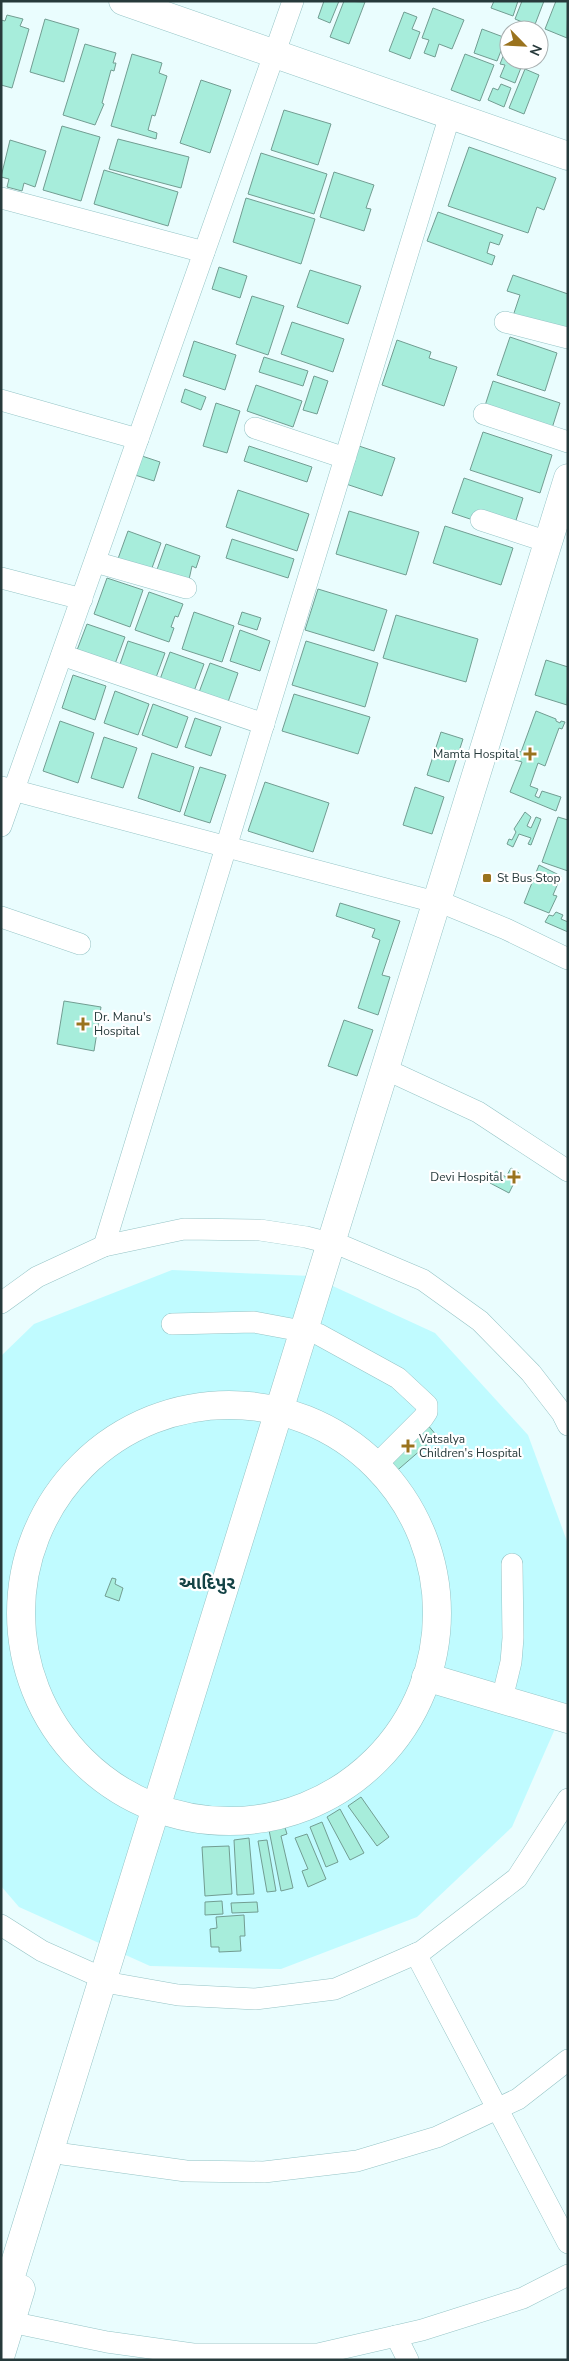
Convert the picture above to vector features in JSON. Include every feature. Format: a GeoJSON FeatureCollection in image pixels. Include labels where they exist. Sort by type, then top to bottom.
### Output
{"type":"FeatureCollection","features":[{"type":"Feature","properties":{"kind":"main road"},"geometry":{"type":"LineString","coordinates":[[123,1],[568,156]]}},
{"type":"Feature","properties":{"kind":"main road"},"geometry":{"type":"LineString","coordinates":[[1,2354],[5,2317],[558,534],[568,478]]}},
{"type":"Feature","properties":{"kind":"main road"},"geometry":{"type":"LineString","coordinates":[[338,1245],[398,1075],[443,905]]}},
{"type":"Feature","properties":{"kind":"main road"},"geometry":{"type":"LineString","coordinates":[[207,1405],[249,1405],[286,1411],[328,1428],[361,1450],[388,1477],[409,1507],[424,1537],[436,1586],[437,1627],[432,1660],[420,1695],[398,1735],[371,1766],[340,1790],[300,1810],[272,1818],[227,1822],[162,1812],[109,1785],[80,1760],[54,1728],[34,1690],[12,1589],[25,1566],[40,1524],[64,1486],[94,1454],[122,1433],[164,1414],[207,1405]]}},
{"type":"Feature","properties":{"kind":"main road"},"geometry":{"type":"LineString","coordinates":[[426,1677],[568,1719]]}},
{"type":"Feature","properties":{"kind":"main road"},"geometry":{"type":"LineString","coordinates":[[5,2317],[63,2154],[110,1981]]}},
{"type":"Feature","properties":{"kind":"street"},"geometry":{"type":"LineString","coordinates":[[1,826],[8,789],[62,655],[293,1]]}},
{"type":"Feature","properties":{"kind":"street"},"geometry":{"type":"LineString","coordinates":[[104,1246],[450,115]]}},
{"type":"Feature","properties":{"kind":"street"},"geometry":{"type":"LineString","coordinates":[[1,198],[204,252]]}},
{"type":"Feature","properties":{"kind":"street"},"geometry":{"type":"LineString","coordinates":[[505,322],[568,338]]}},
{"type":"Feature","properties":{"kind":"street"},"geometry":{"type":"LineString","coordinates":[[1,400],[138,438]]}},
{"type":"Feature","properties":{"kind":"street"},"geometry":{"type":"LineString","coordinates":[[484,414],[568,442]]}},
{"type":"Feature","properties":{"kind":"street"},"geometry":{"type":"LineString","coordinates":[[255,428],[345,458]]}},
{"type":"Feature","properties":{"kind":"street"},"geometry":{"type":"LineString","coordinates":[[481,520],[558,534]]}},
{"type":"Feature","properties":{"kind":"street"},"geometry":{"type":"LineString","coordinates":[[95,562],[186,588]]}},
{"type":"Feature","properties":{"kind":"street"},"geometry":{"type":"LineString","coordinates":[[1,578],[82,599]]}},
{"type":"Feature","properties":{"kind":"street"},"geometry":{"type":"LineString","coordinates":[[62,655],[264,724]]}},
{"type":"Feature","properties":{"kind":"street"},"geometry":{"type":"LineString","coordinates":[[8,789],[443,905],[506,929],[568,959]]}},
{"type":"Feature","properties":{"kind":"street"},"geometry":{"type":"LineString","coordinates":[[1,917],[80,944]]}},
{"type":"Feature","properties":{"kind":"street"},"geometry":{"type":"LineString","coordinates":[[398,1075],[478,1112],[568,1171]]}},
{"type":"Feature","properties":{"kind":"street"},"geometry":{"type":"LineString","coordinates":[[1,1303],[37,1277],[104,1246],[184,1230],[260,1230],[338,1245],[423,1280],[480,1322],[530,1374],[562,1413],[568,1425]]}},
{"type":"Feature","properties":{"kind":"street"},"geometry":{"type":"LineString","coordinates":[[172,1324],[254,1322],[311,1332],[398,1378],[427,1405],[427,1412],[376,1465]]}},
{"type":"Feature","properties":{"kind":"street"},"geometry":{"type":"LineString","coordinates":[[502,1699],[513,1638],[512,1564]]}},
{"type":"Feature","properties":{"kind":"street"},"geometry":{"type":"LineString","coordinates":[[1,1925],[42,1951],[110,1981],[178,1994],[255,1999],[335,1989],[416,1954],[516,1878],[568,1799]]}},
{"type":"Feature","properties":{"kind":"street"},"geometry":{"type":"LineString","coordinates":[[416,1954],[568,2243]]}},
{"type":"Feature","properties":{"kind":"street"},"geometry":{"type":"LineString","coordinates":[[63,2154],[186,2170],[264,2172],[357,2161],[437,2137],[518,2099],[568,2060]]}},
{"type":"Feature","properties":{"kind":"street"},"geometry":{"type":"LineString","coordinates":[[5,2317],[107,2342],[193,2354],[318,2354],[422,2330],[523,2298],[568,2275]]}},
{"type":"Feature","properties":{"kind":"street"},"geometry":{"type":"LineString","coordinates":[[396,2336],[408,2360]]}},
{"type":"Feature","properties":{"kind":"shaded area"},"geometry":{"type":"Polygon","coordinates":[[[172,1270],[311,1276],[435,1333],[528,1435],[568,1544],[568,1699],[512,1827],[417,1917],[281,1969],[150,1966],[19,1907],[1,1886],[1,1356],[34,1324],[172,1270]]]}},
{"type":"Feature","properties":{"kind":"building"},"geometry":{"type":"Polygon","coordinates":[[[324,1],[339,1],[330,23],[318,18],[324,1]]]}},
{"type":"Feature","properties":{"kind":"building"},"geometry":{"type":"Polygon","coordinates":[[[344,1],[365,2],[349,44],[330,37],[344,1]]]}},
{"type":"Feature","properties":{"kind":"building"},"geometry":{"type":"Polygon","coordinates":[[[494,1],[518,1],[513,16],[491,8],[494,1]]]}},
{"type":"Feature","properties":{"kind":"building"},"geometry":{"type":"Polygon","coordinates":[[[522,1],[544,1],[537,20],[515,19],[522,1]]]}},
{"type":"Feature","properties":{"kind":"building"},"geometry":{"type":"Polygon","coordinates":[[[556,1],[568,1],[567,38],[549,31],[549,20],[556,1]]]}},
{"type":"Feature","properties":{"kind":"building"},"geometry":{"type":"Polygon","coordinates":[[[433,8],[464,20],[452,49],[439,44],[435,57],[424,53],[429,40],[422,38],[433,8]]]}},
{"type":"Feature","properties":{"kind":"building"},"geometry":{"type":"Polygon","coordinates":[[[404,12],[417,17],[412,29],[420,32],[410,59],[389,51],[404,12]]]}},
{"type":"Feature","properties":{"kind":"building"},"geometry":{"type":"Polygon","coordinates":[[[7,15],[23,19],[20,26],[29,29],[12,88],[1,85],[1,20],[5,21],[7,15]]]}},
{"type":"Feature","properties":{"kind":"building"},"geometry":{"type":"Polygon","coordinates":[[[45,19],[79,29],[64,82],[30,72],[45,19]]]}},
{"type":"Feature","properties":{"kind":"building"},"geometry":{"type":"Polygon","coordinates":[[[482,29],[499,35],[499,56],[497,61],[474,53],[482,29]]]}},
{"type":"Feature","properties":{"kind":"building"},"geometry":{"type":"Polygon","coordinates":[[[85,44],[116,53],[113,63],[116,63],[114,71],[111,70],[102,103],[104,104],[95,125],[63,115],[85,44]]]}},
{"type":"Feature","properties":{"kind":"building"},"geometry":{"type":"Polygon","coordinates":[[[132,54],[162,63],[159,73],[167,76],[155,116],[152,115],[148,130],[157,133],[156,139],[111,126],[132,54]]]}},
{"type":"Feature","properties":{"kind":"building"},"geometry":{"type":"Polygon","coordinates":[[[465,54],[494,65],[480,101],[451,90],[465,54]]]}},
{"type":"Feature","properties":{"kind":"building"},"geometry":{"type":"Polygon","coordinates":[[[503,70],[520,70],[515,83],[500,77],[503,70]]]}},
{"type":"Feature","properties":{"kind":"building"},"geometry":{"type":"Polygon","coordinates":[[[525,70],[539,75],[524,114],[509,108],[525,70]]]}},
{"type":"Feature","properties":{"kind":"building"},"geometry":{"type":"Polygon","coordinates":[[[201,80],[231,90],[210,153],[180,143],[201,80]]]}},
{"type":"Feature","properties":{"kind":"building"},"geometry":{"type":"Polygon","coordinates":[[[501,84],[511,88],[504,107],[488,100],[493,88],[498,90],[501,84]]]}},
{"type":"Feature","properties":{"kind":"building"},"geometry":{"type":"Polygon","coordinates":[[[284,110],[331,124],[318,165],[271,150],[284,110]]]}},
{"type":"Feature","properties":{"kind":"building"},"geometry":{"type":"Polygon","coordinates":[[[62,126],[100,137],[81,201],[43,190],[62,126]]]}},
{"type":"Feature","properties":{"kind":"building"},"geometry":{"type":"Polygon","coordinates":[[[118,139],[189,157],[181,188],[109,169],[118,139]]]}},
{"type":"Feature","properties":{"kind":"building"},"geometry":{"type":"Polygon","coordinates":[[[10,140],[46,151],[35,187],[24,183],[22,191],[7,187],[9,179],[1,177],[10,140]]]}},
{"type":"Feature","properties":{"kind":"building"},"geometry":{"type":"Polygon","coordinates":[[[469,147],[556,178],[544,210],[537,207],[528,233],[448,206],[469,147]]]}},
{"type":"Feature","properties":{"kind":"building"},"geometry":{"type":"Polygon","coordinates":[[[261,153],[327,174],[314,214],[248,194],[261,153]]]}},
{"type":"Feature","properties":{"kind":"building"},"geometry":{"type":"Polygon","coordinates":[[[104,170],[178,192],[168,226],[94,204],[104,170]]]}},
{"type":"Feature","properties":{"kind":"building"},"geometry":{"type":"Polygon","coordinates":[[[334,172],[374,185],[366,208],[371,209],[364,231],[320,217],[334,172]]]}},
{"type":"Feature","properties":{"kind":"building"},"geometry":{"type":"Polygon","coordinates":[[[246,198],[315,219],[301,264],[233,242],[246,198]]]}},
{"type":"Feature","properties":{"kind":"building"},"geometry":{"type":"Polygon","coordinates":[[[438,212],[503,235],[499,245],[490,242],[487,253],[495,256],[492,265],[427,241],[438,212]]]}},
{"type":"Feature","properties":{"kind":"building"},"geometry":{"type":"Polygon","coordinates":[[[219,267],[247,276],[240,298],[212,289],[219,267]]]}},
{"type":"Feature","properties":{"kind":"building"},"geometry":{"type":"Polygon","coordinates":[[[310,270],[361,286],[348,324],[297,307],[310,270]]]}},
{"type":"Feature","properties":{"kind":"building"},"geometry":{"type":"Polygon","coordinates":[[[513,275],[568,294],[568,344],[510,325],[520,295],[507,291],[513,275]]]}},
{"type":"Feature","properties":{"kind":"building"},"geometry":{"type":"Polygon","coordinates":[[[252,296],[284,306],[268,355],[236,344],[252,296]]]}},
{"type":"Feature","properties":{"kind":"building"},"geometry":{"type":"Polygon","coordinates":[[[292,322],[344,339],[333,372],[281,354],[292,322]]]}},
{"type":"Feature","properties":{"kind":"building"},"geometry":{"type":"Polygon","coordinates":[[[510,337],[557,353],[545,391],[497,375],[510,337]]]}},
{"type":"Feature","properties":{"kind":"building"},"geometry":{"type":"Polygon","coordinates":[[[397,340],[431,352],[429,358],[457,367],[444,406],[382,385],[397,340]]]}},
{"type":"Feature","properties":{"kind":"building"},"geometry":{"type":"Polygon","coordinates":[[[194,341],[236,355],[225,390],[183,376],[194,341]]]}},
{"type":"Feature","properties":{"kind":"building"},"geometry":{"type":"Polygon","coordinates":[[[264,357],[308,371],[303,386],[259,372],[264,357]]]}},
{"type":"Feature","properties":{"kind":"building"},"geometry":{"type":"Polygon","coordinates":[[[314,376],[328,381],[317,414],[303,410],[314,376]]]}},
{"type":"Feature","properties":{"kind":"building"},"geometry":{"type":"Polygon","coordinates":[[[493,381],[560,403],[547,444],[480,421],[493,381]]]}},
{"type":"Feature","properties":{"kind":"building"},"geometry":{"type":"Polygon","coordinates":[[[256,385],[302,401],[293,427],[247,411],[256,385]]]}},
{"type":"Feature","properties":{"kind":"building"},"geometry":{"type":"Polygon","coordinates":[[[185,389],[206,397],[201,410],[181,402],[185,389]]]}},
{"type":"Feature","properties":{"kind":"building"},"geometry":{"type":"Polygon","coordinates":[[[216,403],[240,411],[227,453],[203,446],[216,403]]]}},
{"type":"Feature","properties":{"kind":"building"},"geometry":{"type":"Polygon","coordinates":[[[483,432],[552,455],[540,493],[470,470],[483,432]]]}},
{"type":"Feature","properties":{"kind":"building"},"geometry":{"type":"Polygon","coordinates":[[[249,446],[312,467],[307,482],[244,461],[249,446]]]}},
{"type":"Feature","properties":{"kind":"building"},"geometry":{"type":"Polygon","coordinates":[[[359,446],[395,458],[382,496],[346,484],[359,446]]]}},
{"type":"Feature","properties":{"kind":"building"},"geometry":{"type":"Polygon","coordinates":[[[142,456],[160,462],[154,481],[135,475],[142,456]]]}},
{"type":"Feature","properties":{"kind":"building"},"geometry":{"type":"Polygon","coordinates":[[[464,478],[523,498],[512,533],[452,513],[464,478]]]}},
{"type":"Feature","properties":{"kind":"building"},"geometry":{"type":"Polygon","coordinates":[[[238,490],[309,514],[297,551],[226,527],[238,490]]]}},
{"type":"Feature","properties":{"kind":"building"},"geometry":{"type":"Polygon","coordinates":[[[349,511],[419,532],[406,575],[336,554],[349,511]]]}},
{"type":"Feature","properties":{"kind":"building"},"geometry":{"type":"Polygon","coordinates":[[[445,526],[513,548],[501,585],[433,563],[445,526]]]}},
{"type":"Feature","properties":{"kind":"building"},"geometry":{"type":"Polygon","coordinates":[[[128,531],[161,543],[148,579],[115,567],[128,531]]]}},
{"type":"Feature","properties":{"kind":"building"},"geometry":{"type":"Polygon","coordinates":[[[232,539],[294,559],[288,578],[226,558],[232,539]]]}},
{"type":"Feature","properties":{"kind":"building"},"geometry":{"type":"Polygon","coordinates":[[[166,544],[200,556],[196,568],[192,566],[186,593],[153,581],[166,544]]]}},
{"type":"Feature","properties":{"kind":"building"},"geometry":{"type":"Polygon","coordinates":[[[107,578],[143,590],[130,627],[94,614],[107,578]]]}},
{"type":"Feature","properties":{"kind":"building"},"geometry":{"type":"Polygon","coordinates":[[[318,589],[387,610],[374,651],[305,630],[318,589]]]}},
{"type":"Feature","properties":{"kind":"building"},"geometry":{"type":"Polygon","coordinates":[[[149,592],[183,604],[178,617],[175,616],[171,627],[174,628],[169,642],[135,630],[149,592]]]}},
{"type":"Feature","properties":{"kind":"building"},"geometry":{"type":"Polygon","coordinates":[[[194,612],[234,626],[222,662],[182,649],[194,612]]]}},
{"type":"Feature","properties":{"kind":"building"},"geometry":{"type":"Polygon","coordinates":[[[242,612],[261,618],[257,630],[238,624],[242,612]]]}},
{"type":"Feature","properties":{"kind":"building"},"geometry":{"type":"Polygon","coordinates":[[[396,615],[478,639],[466,682],[383,658],[396,615]]]}},
{"type":"Feature","properties":{"kind":"building"},"geometry":{"type":"Polygon","coordinates":[[[87,624],[125,637],[112,672],[74,658],[87,624]]]}},
{"type":"Feature","properties":{"kind":"building"},"geometry":{"type":"Polygon","coordinates":[[[240,630],[270,641],[260,671],[230,661],[240,630]]]}},
{"type":"Feature","properties":{"kind":"building"},"geometry":{"type":"Polygon","coordinates":[[[128,641],[165,653],[154,683],[118,670],[128,641]]]}},
{"type":"Feature","properties":{"kind":"building"},"geometry":{"type":"Polygon","coordinates":[[[306,641],[378,663],[365,707],[292,685],[306,641]]]}},
{"type":"Feature","properties":{"kind":"building"},"geometry":{"type":"Polygon","coordinates":[[[170,652],[204,664],[193,694],[159,682],[170,652]]]}},
{"type":"Feature","properties":{"kind":"building"},"geometry":{"type":"Polygon","coordinates":[[[546,660],[568,667],[567,705],[535,695],[546,660]]]}},
{"type":"Feature","properties":{"kind":"building"},"geometry":{"type":"Polygon","coordinates":[[[210,663],[238,673],[227,705],[198,695],[210,663]]]}},
{"type":"Feature","properties":{"kind":"building"},"geometry":{"type":"Polygon","coordinates":[[[73,675],[106,686],[95,720],[62,708],[73,675]]]}},
{"type":"Feature","properties":{"kind":"building"},"geometry":{"type":"Polygon","coordinates":[[[115,691],[149,704],[138,735],[104,723],[115,691]]]}},
{"type":"Feature","properties":{"kind":"building"},"geometry":{"type":"Polygon","coordinates":[[[294,694],[370,717],[358,754],[282,731],[294,694]]]}},
{"type":"Feature","properties":{"kind":"building"},"geometry":{"type":"Polygon","coordinates":[[[153,704],[188,717],[177,748],[142,735],[153,704]]]}},
{"type":"Feature","properties":{"kind":"building"},"geometry":{"type":"Polygon","coordinates":[[[536,711],[556,719],[560,723],[561,721],[565,722],[562,729],[559,728],[545,766],[538,763],[530,786],[538,789],[535,796],[539,798],[542,791],[561,797],[556,811],[510,792],[522,762],[512,759],[515,750],[521,752],[536,711]]]}},
{"type":"Feature","properties":{"kind":"building"},"geometry":{"type":"Polygon","coordinates":[[[195,718],[221,727],[211,756],[185,747],[195,718]]]}},
{"type":"Feature","properties":{"kind":"building"},"geometry":{"type":"Polygon","coordinates":[[[60,721],[94,733],[78,783],[43,771],[60,721]]]}},
{"type":"Feature","properties":{"kind":"building"},"geometry":{"type":"Polygon","coordinates":[[[441,732],[463,739],[449,782],[427,775],[441,732]]]}},
{"type":"Feature","properties":{"kind":"building"},"geometry":{"type":"Polygon","coordinates":[[[104,737],[137,748],[123,788],[91,778],[104,737]]]}},
{"type":"Feature","properties":{"kind":"building"},"geometry":{"type":"Polygon","coordinates":[[[152,753],[194,767],[180,812],[138,798],[152,753]]]}},
{"type":"Feature","properties":{"kind":"building"},"geometry":{"type":"Polygon","coordinates":[[[200,767],[226,775],[210,823],[184,815],[200,767]]]}},
{"type":"Feature","properties":{"kind":"building"},"geometry":{"type":"Polygon","coordinates":[[[265,782],[329,803],[313,852],[248,831],[265,782]]]}},
{"type":"Feature","properties":{"kind":"building"},"geometry":{"type":"Polygon","coordinates":[[[415,787],[444,797],[432,834],[403,825],[415,787]]]}},
{"type":"Feature","properties":{"kind":"building"},"geometry":{"type":"Polygon","coordinates":[[[525,812],[531,817],[527,826],[531,828],[536,817],[541,819],[531,845],[528,844],[531,838],[519,834],[513,847],[507,844],[509,839],[512,840],[516,832],[514,829],[525,812]]]}},
{"type":"Feature","properties":{"kind":"building"},"geometry":{"type":"Polygon","coordinates":[[[558,817],[568,820],[568,871],[542,862],[558,817]]]}},
{"type":"Feature","properties":{"kind":"building"},"geometry":{"type":"Polygon","coordinates":[[[539,865],[561,876],[553,895],[557,896],[549,913],[524,903],[539,865]]]}},
{"type":"Feature","properties":{"kind":"building"},"geometry":{"type":"Polygon","coordinates":[[[340,903],[400,921],[382,975],[390,977],[378,1015],[358,1008],[380,940],[372,937],[375,929],[336,916],[340,903]]]}},
{"type":"Feature","properties":{"kind":"building"},"geometry":{"type":"Polygon","coordinates":[[[556,912],[563,915],[561,919],[568,922],[568,932],[545,922],[549,915],[553,916],[556,912]]]}},
{"type":"Feature","properties":{"kind":"building"},"geometry":{"type":"Polygon","coordinates":[[[64,1001],[101,1007],[94,1051],[57,1044],[64,1001]]]}},
{"type":"Feature","properties":{"kind":"building"},"geometry":{"type":"Polygon","coordinates":[[[344,1020],[373,1030],[357,1076],[328,1066],[344,1020]]]}},
{"type":"Feature","properties":{"kind":"building"},"geometry":{"type":"Polygon","coordinates":[[[511,1168],[519,1173],[509,1193],[490,1183],[496,1171],[506,1177],[511,1168]]]}},
{"type":"Feature","properties":{"kind":"building"},"geometry":{"type":"Polygon","coordinates":[[[421,1417],[437,1436],[393,1474],[377,1456],[421,1417]]]}},
{"type":"Feature","properties":{"kind":"building"},"geometry":{"type":"Polygon","coordinates":[[[112,1578],[116,1579],[115,1584],[123,1588],[119,1601],[105,1596],[112,1578]]]}},
{"type":"Feature","properties":{"kind":"building"},"geometry":{"type":"Polygon","coordinates":[[[361,1797],[389,1837],[377,1846],[348,1806],[361,1797]]]}},
{"type":"Feature","properties":{"kind":"building"},"geometry":{"type":"Polygon","coordinates":[[[340,1809],[364,1853],[350,1860],[327,1817],[340,1809]]]}},
{"type":"Feature","properties":{"kind":"building"},"geometry":{"type":"Polygon","coordinates":[[[283,1821],[287,1834],[281,1836],[293,1888],[281,1891],[268,1825],[283,1821]]]}},
{"type":"Feature","properties":{"kind":"building"},"geometry":{"type":"Polygon","coordinates":[[[322,1822],[338,1862],[326,1867],[310,1827],[322,1822]]]}},
{"type":"Feature","properties":{"kind":"building"},"geometry":{"type":"Polygon","coordinates":[[[307,1834],[326,1879],[308,1887],[302,1871],[308,1869],[295,1838],[307,1834]]]}},
{"type":"Feature","properties":{"kind":"building"},"geometry":{"type":"Polygon","coordinates":[[[249,1838],[254,1894],[237,1895],[234,1840],[249,1838]]]}},
{"type":"Feature","properties":{"kind":"building"},"geometry":{"type":"Polygon","coordinates":[[[267,1840],[276,1891],[267,1892],[258,1841],[267,1840]]]}},
{"type":"Feature","properties":{"kind":"building"},"geometry":{"type":"Polygon","coordinates":[[[229,1846],[232,1894],[205,1896],[202,1847],[229,1846]]]}},
{"type":"Feature","properties":{"kind":"building"},"geometry":{"type":"Polygon","coordinates":[[[222,1901],[223,1914],[205,1915],[205,1902],[222,1901]]]}},
{"type":"Feature","properties":{"kind":"building"},"geometry":{"type":"Polygon","coordinates":[[[257,1902],[258,1912],[232,1913],[231,1903],[257,1902]]]}},
{"type":"Feature","properties":{"kind":"building"},"geometry":{"type":"Polygon","coordinates":[[[244,1915],[245,1936],[240,1936],[241,1951],[219,1952],[219,1947],[211,1947],[210,1929],[217,1928],[216,1917],[244,1915]]]}},
{"type":"Feature","properties":{"kind":"place","name":"Mamta Hospital"},"geometry":{"type":"Point","coordinates":[530,754]}},
{"type":"Feature","properties":{"kind":"place","name":"St Bus Stop"},"geometry":{"type":"Point","coordinates":[487,878]}},
{"type":"Feature","properties":{"kind":"place","name":"Dr. Manu's Hospital"},"geometry":{"type":"Point","coordinates":[83,1024]}},
{"type":"Feature","properties":{"kind":"place","name":"Devi Hospital"},"geometry":{"type":"Point","coordinates":[514,1177]}},
{"type":"Feature","properties":{"kind":"place","name":"Vatsalya Children's Hospital"},"geometry":{"type":"Point","coordinates":[408,1446]}},
{"type":"Feature","properties":{"kind":"district","name":"આદિપુર"},"geometry":{"type":"Point","coordinates":[207,1583]}}]}
